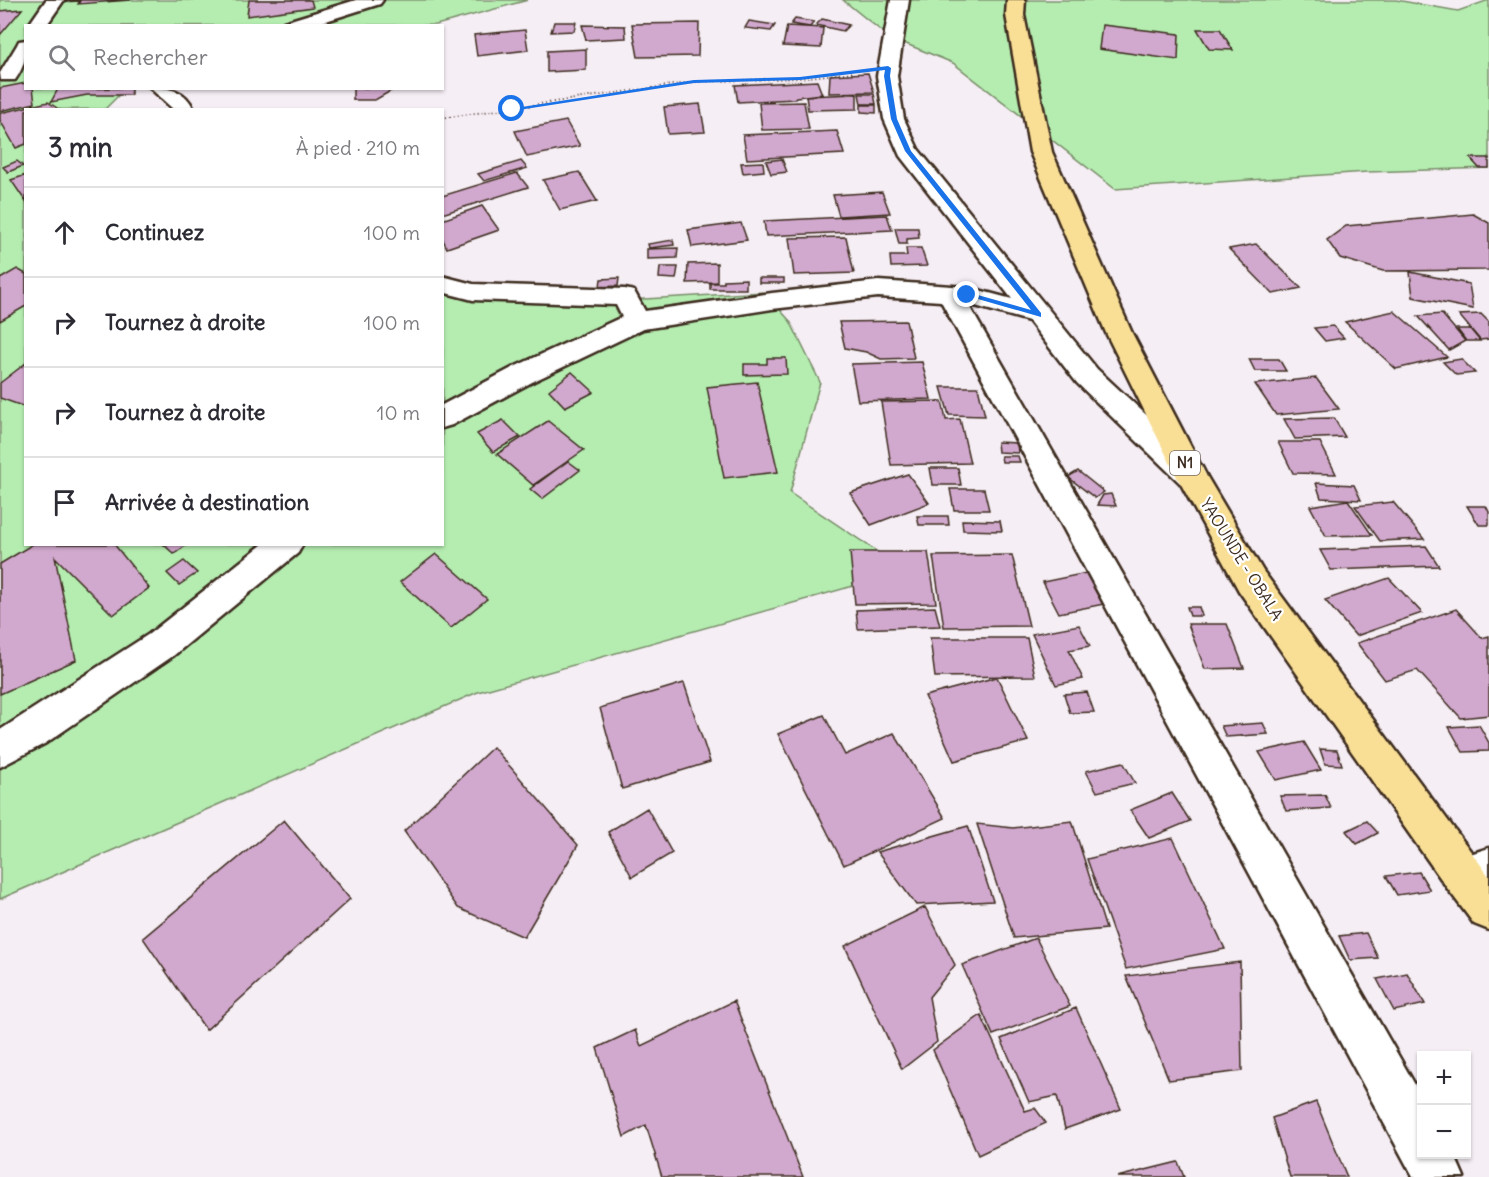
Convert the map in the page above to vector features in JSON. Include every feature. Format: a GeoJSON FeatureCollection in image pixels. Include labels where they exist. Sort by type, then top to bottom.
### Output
{"type":"FeatureCollection","features":[{"type":"Feature","properties":{"kind":"highway","name":"YAOUNDE - OBALA"},"geometry":{"type":"LineString","coordinates":[[1016,0],[1015,15],[1041,152],[1119,333],[1191,476],[1251,581],[1476,872],[1489,909]]}},
{"type":"Feature","properties":{"kind":"street"},"geometry":{"type":"LineString","coordinates":[[38,24],[55,0]]}},
{"type":"Feature","properties":{"kind":"street"},"geometry":{"type":"LineString","coordinates":[[296,24],[374,0]]}},
{"type":"Feature","properties":{"kind":"street"},"geometry":{"type":"LineString","coordinates":[[900,0],[887,76],[894,119],[908,151],[1087,376],[1191,476]]}},
{"type":"Feature","properties":{"kind":"street"},"geometry":{"type":"LineString","coordinates":[[11,76],[24,49]]}},
{"type":"Feature","properties":{"kind":"street"},"geometry":{"type":"LineString","coordinates":[[164,90],[187,101]]}},
{"type":"Feature","properties":{"kind":"street"},"geometry":{"type":"LineString","coordinates":[[444,285],[473,292],[625,297],[637,321]]}},
{"type":"Feature","properties":{"kind":"street"},"geometry":{"type":"LineString","coordinates":[[444,417],[524,374],[637,321],[772,301],[878,290],[967,295],[1038,315]]}},
{"type":"Feature","properties":{"kind":"street"},"geometry":{"type":"LineString","coordinates":[[950,294],[1417,1135]]}},
{"type":"Feature","properties":{"kind":"street"},"geometry":{"type":"LineString","coordinates":[[0,749],[33,731],[161,645],[285,546]]}},
{"type":"Feature","properties":{"kind":"street"},"geometry":{"type":"LineString","coordinates":[[1429,1159],[1440,1177]]}},
{"type":"Feature","properties":{"kind":"path"},"geometry":{"type":"LineString","coordinates":[[444,118],[694,82],[800,78],[888,68]]}},
{"type":"Feature","properties":{"kind":"green space"},"geometry":{"type":"Polygon","coordinates":[[[0,0],[528,0],[440,24],[24,24],[24,90],[124,90],[106,108],[24,108],[24,546],[444,546],[444,281],[628,300],[764,292],[790,321],[820,382],[790,493],[906,571],[478,692],[0,899],[0,0]]]}},
{"type":"Feature","properties":{"kind":"green space"},"geometry":{"type":"Polygon","coordinates":[[[843,0],[1396,0],[1458,11],[1489,0],[1489,168],[1367,172],[1115,189],[953,63],[889,37],[843,0]]]}},
{"type":"Feature","properties":{"kind":"building"},"geometry":{"type":"Polygon","coordinates":[[[63,0],[131,0],[78,4],[80,1],[62,2],[63,0]]]}},
{"type":"Feature","properties":{"kind":"building"},"geometry":{"type":"Polygon","coordinates":[[[249,0],[311,0],[313,7],[247,16],[249,0]]]}},
{"type":"Feature","properties":{"kind":"building"},"geometry":{"type":"Polygon","coordinates":[[[22,9],[0,35],[0,11],[22,9]]]}},
{"type":"Feature","properties":{"kind":"building"},"geometry":{"type":"Polygon","coordinates":[[[795,19],[814,22],[810,27],[791,24],[795,19]]]}},
{"type":"Feature","properties":{"kind":"building"},"geometry":{"type":"Polygon","coordinates":[[[822,19],[849,25],[843,31],[816,25],[822,19]]]}},
{"type":"Feature","properties":{"kind":"building"},"geometry":{"type":"Polygon","coordinates":[[[749,21],[775,25],[771,31],[745,28],[749,21]]]}},
{"type":"Feature","properties":{"kind":"building"},"geometry":{"type":"Polygon","coordinates":[[[554,22],[576,22],[574,31],[551,32],[554,22]]]}},
{"type":"Feature","properties":{"kind":"building"},"geometry":{"type":"Polygon","coordinates":[[[699,23],[698,56],[638,57],[632,24],[699,23]]]}},
{"type":"Feature","properties":{"kind":"building"},"geometry":{"type":"Polygon","coordinates":[[[582,25],[625,26],[626,38],[586,40],[582,25]]]}},
{"type":"Feature","properties":{"kind":"building"},"geometry":{"type":"Polygon","coordinates":[[[1102,25],[1179,34],[1178,60],[1099,49],[1102,25]]]}},
{"type":"Feature","properties":{"kind":"building"},"geometry":{"type":"Polygon","coordinates":[[[787,26],[823,28],[821,48],[783,46],[787,26]]]}},
{"type":"Feature","properties":{"kind":"building"},"geometry":{"type":"Polygon","coordinates":[[[1197,29],[1220,29],[1233,50],[1209,49],[1197,29]]]}},
{"type":"Feature","properties":{"kind":"building"},"geometry":{"type":"Polygon","coordinates":[[[525,30],[528,50],[477,56],[474,35],[525,30]]]}},
{"type":"Feature","properties":{"kind":"building"},"geometry":{"type":"Polygon","coordinates":[[[586,49],[586,70],[547,72],[547,51],[586,49]]]}},
{"type":"Feature","properties":{"kind":"building"},"geometry":{"type":"Polygon","coordinates":[[[868,73],[874,92],[829,93],[830,75],[868,73]]]}},
{"type":"Feature","properties":{"kind":"building"},"geometry":{"type":"Polygon","coordinates":[[[817,81],[822,94],[795,99],[738,102],[735,85],[817,81]]]}},
{"type":"Feature","properties":{"kind":"building"},"geometry":{"type":"Polygon","coordinates":[[[24,83],[24,90],[33,90],[35,103],[0,111],[0,88],[24,83]]]}},
{"type":"Feature","properties":{"kind":"building"},"geometry":{"type":"Polygon","coordinates":[[[57,90],[131,90],[131,95],[87,95],[51,102],[57,90]]]}},
{"type":"Feature","properties":{"kind":"building"},"geometry":{"type":"Polygon","coordinates":[[[353,90],[392,90],[375,100],[353,100],[353,90]]]}},
{"type":"Feature","properties":{"kind":"building"},"geometry":{"type":"Polygon","coordinates":[[[857,94],[857,109],[808,110],[806,96],[857,94]]]}},
{"type":"Feature","properties":{"kind":"building"},"geometry":{"type":"Polygon","coordinates":[[[859,94],[874,94],[876,104],[861,104],[859,94]]]}},
{"type":"Feature","properties":{"kind":"building"},"geometry":{"type":"Polygon","coordinates":[[[48,102],[57,108],[24,108],[24,145],[16,148],[0,120],[0,113],[48,102]]]}},
{"type":"Feature","properties":{"kind":"building"},"geometry":{"type":"Polygon","coordinates":[[[804,102],[809,129],[762,130],[759,103],[804,102]]]}},
{"type":"Feature","properties":{"kind":"building"},"geometry":{"type":"Polygon","coordinates":[[[700,104],[705,132],[668,134],[664,107],[700,104]]]}},
{"type":"Feature","properties":{"kind":"building"},"geometry":{"type":"Polygon","coordinates":[[[861,105],[876,105],[876,113],[861,112],[861,105]]]}},
{"type":"Feature","properties":{"kind":"building"},"geometry":{"type":"Polygon","coordinates":[[[566,121],[580,146],[527,157],[515,131],[566,121]]]}},
{"type":"Feature","properties":{"kind":"building"},"geometry":{"type":"Polygon","coordinates":[[[837,131],[844,154],[747,159],[743,135],[837,131]]]}},
{"type":"Feature","properties":{"kind":"building"},"geometry":{"type":"Polygon","coordinates":[[[1470,158],[1489,158],[1489,168],[1479,168],[1470,158]]]}},
{"type":"Feature","properties":{"kind":"building"},"geometry":{"type":"Polygon","coordinates":[[[782,159],[787,172],[771,174],[766,161],[782,159]]]}},
{"type":"Feature","properties":{"kind":"building"},"geometry":{"type":"Polygon","coordinates":[[[17,161],[23,166],[8,172],[3,167],[17,161]]]}},
{"type":"Feature","properties":{"kind":"building"},"geometry":{"type":"Polygon","coordinates":[[[521,161],[527,168],[484,181],[478,174],[521,161]]]}},
{"type":"Feature","properties":{"kind":"building"},"geometry":{"type":"Polygon","coordinates":[[[763,162],[764,171],[743,173],[741,163],[763,162]]]}},
{"type":"Feature","properties":{"kind":"building"},"geometry":{"type":"Polygon","coordinates":[[[579,172],[597,201],[560,210],[543,180],[579,172]]]}},
{"type":"Feature","properties":{"kind":"building"},"geometry":{"type":"Polygon","coordinates":[[[517,173],[528,187],[444,213],[444,195],[517,173]]]}},
{"type":"Feature","properties":{"kind":"building"},"geometry":{"type":"Polygon","coordinates":[[[24,176],[24,199],[11,180],[24,176]]]}},
{"type":"Feature","properties":{"kind":"building"},"geometry":{"type":"Polygon","coordinates":[[[882,192],[890,213],[839,216],[833,195],[882,192]]]}},
{"type":"Feature","properties":{"kind":"building"},"geometry":{"type":"Polygon","coordinates":[[[482,206],[499,230],[447,248],[444,242],[444,219],[482,206]]]}},
{"type":"Feature","properties":{"kind":"building"},"geometry":{"type":"Polygon","coordinates":[[[1473,214],[1489,223],[1489,270],[1383,271],[1340,258],[1327,240],[1346,226],[1473,214]]]}},
{"type":"Feature","properties":{"kind":"building"},"geometry":{"type":"Polygon","coordinates":[[[887,215],[892,230],[766,236],[764,221],[887,215]]]}},
{"type":"Feature","properties":{"kind":"building"},"geometry":{"type":"Polygon","coordinates":[[[741,223],[747,240],[692,247],[688,230],[741,223]]]}},
{"type":"Feature","properties":{"kind":"building"},"geometry":{"type":"Polygon","coordinates":[[[895,228],[918,228],[919,238],[907,239],[907,244],[899,244],[895,228]]]}},
{"type":"Feature","properties":{"kind":"building"},"geometry":{"type":"Polygon","coordinates":[[[846,237],[854,273],[794,275],[789,238],[846,237]]]}},
{"type":"Feature","properties":{"kind":"building"},"geometry":{"type":"Polygon","coordinates":[[[673,240],[674,245],[649,248],[648,244],[673,240]]]}},
{"type":"Feature","properties":{"kind":"building"},"geometry":{"type":"Polygon","coordinates":[[[1256,244],[1301,288],[1273,294],[1229,249],[1256,244]]]}},
{"type":"Feature","properties":{"kind":"building"},"geometry":{"type":"Polygon","coordinates":[[[678,248],[677,258],[647,259],[647,249],[678,248]]]}},
{"type":"Feature","properties":{"kind":"building"},"geometry":{"type":"Polygon","coordinates":[[[906,248],[921,248],[927,266],[891,267],[890,256],[907,256],[906,248]]]}},
{"type":"Feature","properties":{"kind":"building"},"geometry":{"type":"Polygon","coordinates":[[[717,263],[717,282],[687,283],[688,264],[717,263]]]}},
{"type":"Feature","properties":{"kind":"building"},"geometry":{"type":"Polygon","coordinates":[[[660,267],[678,267],[676,279],[659,278],[660,267]]]}},
{"type":"Feature","properties":{"kind":"building"},"geometry":{"type":"Polygon","coordinates":[[[17,269],[24,273],[24,307],[0,321],[0,279],[17,269]]]}},
{"type":"Feature","properties":{"kind":"building"},"geometry":{"type":"Polygon","coordinates":[[[1410,272],[1469,284],[1473,309],[1413,297],[1410,272]]]}},
{"type":"Feature","properties":{"kind":"building"},"geometry":{"type":"Polygon","coordinates":[[[619,278],[618,286],[600,287],[601,279],[619,278]]]}},
{"type":"Feature","properties":{"kind":"building"},"geometry":{"type":"Polygon","coordinates":[[[759,278],[784,278],[784,283],[759,283],[759,278]]]}},
{"type":"Feature","properties":{"kind":"building"},"geometry":{"type":"Polygon","coordinates":[[[746,279],[746,289],[710,289],[710,283],[746,279]]]}},
{"type":"Feature","properties":{"kind":"building"},"geometry":{"type":"Polygon","coordinates":[[[1394,311],[1447,357],[1396,369],[1345,322],[1394,311]]]}},
{"type":"Feature","properties":{"kind":"building"},"geometry":{"type":"Polygon","coordinates":[[[1442,314],[1465,341],[1449,350],[1418,316],[1442,314]]]}},
{"type":"Feature","properties":{"kind":"building"},"geometry":{"type":"Polygon","coordinates":[[[1481,314],[1489,322],[1489,339],[1480,340],[1459,315],[1481,314]]]}},
{"type":"Feature","properties":{"kind":"building"},"geometry":{"type":"Polygon","coordinates":[[[906,321],[914,358],[881,359],[866,352],[845,348],[839,322],[906,321]]]}},
{"type":"Feature","properties":{"kind":"building"},"geometry":{"type":"Polygon","coordinates":[[[1333,326],[1344,338],[1325,341],[1314,328],[1333,326]]]}},
{"type":"Feature","properties":{"kind":"building"},"geometry":{"type":"Polygon","coordinates":[[[1457,329],[1470,329],[1480,341],[1466,341],[1457,329]]]}},
{"type":"Feature","properties":{"kind":"building"},"geometry":{"type":"Polygon","coordinates":[[[767,358],[786,358],[787,374],[744,375],[744,364],[767,364],[767,358]]]}},
{"type":"Feature","properties":{"kind":"building"},"geometry":{"type":"Polygon","coordinates":[[[1249,359],[1279,359],[1286,371],[1255,371],[1249,359]]]}},
{"type":"Feature","properties":{"kind":"building"},"geometry":{"type":"Polygon","coordinates":[[[1461,359],[1475,373],[1456,375],[1443,362],[1461,359]]]}},
{"type":"Feature","properties":{"kind":"building"},"geometry":{"type":"Polygon","coordinates":[[[922,362],[931,399],[858,401],[851,364],[922,362]]]}},
{"type":"Feature","properties":{"kind":"building"},"geometry":{"type":"Polygon","coordinates":[[[24,365],[24,407],[0,398],[0,383],[24,365]]]}},
{"type":"Feature","properties":{"kind":"building"},"geometry":{"type":"Polygon","coordinates":[[[572,372],[594,392],[565,407],[549,390],[572,372]]]}},
{"type":"Feature","properties":{"kind":"building"},"geometry":{"type":"Polygon","coordinates":[[[1316,378],[1339,409],[1276,415],[1255,384],[1316,378]]]}},
{"type":"Feature","properties":{"kind":"building"},"geometry":{"type":"Polygon","coordinates":[[[757,382],[778,472],[724,478],[707,387],[757,382]]]}},
{"type":"Feature","properties":{"kind":"building"},"geometry":{"type":"Polygon","coordinates":[[[941,387],[978,387],[985,416],[949,415],[941,387]]]}},
{"type":"Feature","properties":{"kind":"building"},"geometry":{"type":"Polygon","coordinates":[[[942,401],[946,420],[960,419],[970,463],[891,465],[881,402],[942,401]]]}},
{"type":"Feature","properties":{"kind":"building"},"geometry":{"type":"Polygon","coordinates":[[[1334,418],[1345,437],[1295,439],[1284,419],[1334,418]]]}},
{"type":"Feature","properties":{"kind":"building"},"geometry":{"type":"Polygon","coordinates":[[[503,420],[520,437],[493,452],[477,434],[503,420]]]}},
{"type":"Feature","properties":{"kind":"building"},"geometry":{"type":"Polygon","coordinates":[[[548,421],[584,450],[533,485],[497,454],[548,421]]]}},
{"type":"Feature","properties":{"kind":"building"},"geometry":{"type":"Polygon","coordinates":[[[997,442],[1017,443],[1018,453],[998,452],[997,442]]]}},
{"type":"Feature","properties":{"kind":"building"},"geometry":{"type":"Polygon","coordinates":[[[1278,442],[1320,442],[1336,474],[1293,473],[1278,442]]]}},
{"type":"Feature","properties":{"kind":"building"},"geometry":{"type":"Polygon","coordinates":[[[1001,456],[1018,456],[1020,462],[1002,462],[1001,456]]]}},
{"type":"Feature","properties":{"kind":"building"},"geometry":{"type":"Polygon","coordinates":[[[568,461],[580,470],[542,499],[530,489],[568,461]]]}},
{"type":"Feature","properties":{"kind":"building"},"geometry":{"type":"Polygon","coordinates":[[[930,468],[958,468],[961,485],[933,485],[930,468]]]}},
{"type":"Feature","properties":{"kind":"building"},"geometry":{"type":"Polygon","coordinates":[[[1078,471],[1104,492],[1095,498],[1068,477],[1078,471]]]}},
{"type":"Feature","properties":{"kind":"building"},"geometry":{"type":"Polygon","coordinates":[[[908,474],[929,503],[871,525],[850,493],[908,474]]]}},
{"type":"Feature","properties":{"kind":"building"},"geometry":{"type":"Polygon","coordinates":[[[1316,483],[1354,485],[1361,500],[1321,498],[1316,483]]]}},
{"type":"Feature","properties":{"kind":"building"},"geometry":{"type":"Polygon","coordinates":[[[950,489],[984,489],[989,510],[954,510],[950,489]]]}},
{"type":"Feature","properties":{"kind":"building"},"geometry":{"type":"Polygon","coordinates":[[[1111,494],[1116,506],[1097,505],[1103,495],[1111,494]]]}},
{"type":"Feature","properties":{"kind":"building"},"geometry":{"type":"Polygon","coordinates":[[[1348,500],[1372,535],[1326,536],[1310,506],[1348,500]]]}},
{"type":"Feature","properties":{"kind":"building"},"geometry":{"type":"Polygon","coordinates":[[[1393,502],[1424,539],[1380,541],[1355,506],[1393,502]]]}},
{"type":"Feature","properties":{"kind":"building"},"geometry":{"type":"Polygon","coordinates":[[[1467,506],[1486,506],[1489,512],[1489,525],[1479,525],[1467,506]]]}},
{"type":"Feature","properties":{"kind":"building"},"geometry":{"type":"Polygon","coordinates":[[[917,516],[948,516],[949,525],[919,525],[917,516]]]}},
{"type":"Feature","properties":{"kind":"building"},"geometry":{"type":"Polygon","coordinates":[[[962,520],[1000,521],[1002,531],[963,530],[962,520]]]}},
{"type":"Feature","properties":{"kind":"building"},"geometry":{"type":"Polygon","coordinates":[[[30,546],[116,546],[149,588],[113,615],[55,557],[76,660],[0,694],[0,564],[30,546]]]}},
{"type":"Feature","properties":{"kind":"building"},"geometry":{"type":"Polygon","coordinates":[[[165,546],[185,546],[174,554],[165,546]]]}},
{"type":"Feature","properties":{"kind":"building"},"geometry":{"type":"Polygon","coordinates":[[[1426,546],[1439,566],[1331,570],[1320,550],[1426,546]]]}},
{"type":"Feature","properties":{"kind":"building"},"geometry":{"type":"Polygon","coordinates":[[[850,552],[928,552],[936,603],[855,604],[850,552]]]}},
{"type":"Feature","properties":{"kind":"building"},"geometry":{"type":"Polygon","coordinates":[[[436,554],[487,599],[451,628],[400,582],[436,554]]]}},
{"type":"Feature","properties":{"kind":"building"},"geometry":{"type":"Polygon","coordinates":[[[1012,555],[1029,626],[944,627],[933,556],[1012,555]]]}},
{"type":"Feature","properties":{"kind":"building"},"geometry":{"type":"Polygon","coordinates":[[[184,561],[197,573],[179,585],[167,573],[184,561]]]}},
{"type":"Feature","properties":{"kind":"building"},"geometry":{"type":"Polygon","coordinates":[[[1091,572],[1109,603],[1059,613],[1043,582],[1091,572]]]}},
{"type":"Feature","properties":{"kind":"building"},"geometry":{"type":"Polygon","coordinates":[[[1389,578],[1422,613],[1356,636],[1325,600],[1389,578]]]}},
{"type":"Feature","properties":{"kind":"building"},"geometry":{"type":"Polygon","coordinates":[[[935,607],[940,626],[858,629],[856,610],[935,607]]]}},
{"type":"Feature","properties":{"kind":"building"},"geometry":{"type":"Polygon","coordinates":[[[1187,607],[1199,607],[1202,616],[1190,616],[1187,607]]]}},
{"type":"Feature","properties":{"kind":"building"},"geometry":{"type":"Polygon","coordinates":[[[1456,609],[1482,638],[1489,636],[1489,715],[1461,718],[1417,670],[1385,680],[1357,643],[1456,609]]]}},
{"type":"Feature","properties":{"kind":"building"},"geometry":{"type":"Polygon","coordinates":[[[1188,624],[1227,624],[1244,668],[1205,669],[1188,624]]]}},
{"type":"Feature","properties":{"kind":"building"},"geometry":{"type":"Polygon","coordinates":[[[1079,625],[1090,646],[1069,650],[1083,679],[1056,685],[1032,634],[1079,625]]]}},
{"type":"Feature","properties":{"kind":"building"},"geometry":{"type":"Polygon","coordinates":[[[930,638],[1027,638],[1035,676],[935,677],[930,638]]]}},
{"type":"Feature","properties":{"kind":"building"},"geometry":{"type":"Polygon","coordinates":[[[997,677],[1028,741],[954,761],[925,696],[997,677]]]}},
{"type":"Feature","properties":{"kind":"building"},"geometry":{"type":"Polygon","coordinates":[[[684,683],[710,762],[622,789],[600,708],[684,683]]]}},
{"type":"Feature","properties":{"kind":"building"},"geometry":{"type":"Polygon","coordinates":[[[1087,692],[1094,712],[1070,713],[1064,694],[1087,692]]]}},
{"type":"Feature","properties":{"kind":"building"},"geometry":{"type":"Polygon","coordinates":[[[824,715],[845,755],[894,733],[945,818],[844,865],[778,734],[824,715]]]}},
{"type":"Feature","properties":{"kind":"building"},"geometry":{"type":"Polygon","coordinates":[[[1263,723],[1268,734],[1226,737],[1221,726],[1263,723]]]}},
{"type":"Feature","properties":{"kind":"building"},"geometry":{"type":"Polygon","coordinates":[[[1479,725],[1489,743],[1489,751],[1463,752],[1449,727],[1479,725]]]}},
{"type":"Feature","properties":{"kind":"building"},"geometry":{"type":"Polygon","coordinates":[[[1304,742],[1321,770],[1276,780],[1259,752],[1304,742]]]}},
{"type":"Feature","properties":{"kind":"building"},"geometry":{"type":"Polygon","coordinates":[[[493,747],[578,845],[524,937],[458,908],[404,831],[493,747]]]}},
{"type":"Feature","properties":{"kind":"building"},"geometry":{"type":"Polygon","coordinates":[[[1320,749],[1337,750],[1342,765],[1325,764],[1320,749]]]}},
{"type":"Feature","properties":{"kind":"building"},"geometry":{"type":"Polygon","coordinates":[[[1123,762],[1135,783],[1097,792],[1086,771],[1123,762]]]}},
{"type":"Feature","properties":{"kind":"building"},"geometry":{"type":"Polygon","coordinates":[[[1172,793],[1190,821],[1149,838],[1130,810],[1172,793]]]}},
{"type":"Feature","properties":{"kind":"building"},"geometry":{"type":"Polygon","coordinates":[[[1325,795],[1331,808],[1286,811],[1280,796],[1325,795]]]}},
{"type":"Feature","properties":{"kind":"building"},"geometry":{"type":"Polygon","coordinates":[[[647,808],[672,853],[632,877],[608,832],[647,808]]]}},
{"type":"Feature","properties":{"kind":"building"},"geometry":{"type":"Polygon","coordinates":[[[284,820],[350,899],[206,1030],[143,938],[284,820]]]}},
{"type":"Feature","properties":{"kind":"building"},"geometry":{"type":"Polygon","coordinates":[[[1072,821],[1106,929],[1014,938],[977,824],[1013,828],[1072,821]]]}},
{"type":"Feature","properties":{"kind":"building"},"geometry":{"type":"Polygon","coordinates":[[[1367,821],[1378,833],[1357,844],[1346,831],[1367,821]]]}},
{"type":"Feature","properties":{"kind":"building"},"geometry":{"type":"Polygon","coordinates":[[[968,826],[993,901],[916,905],[877,852],[968,826]]]}},
{"type":"Feature","properties":{"kind":"building"},"geometry":{"type":"Polygon","coordinates":[[[1173,838],[1225,949],[1126,969],[1087,859],[1173,838]]]}},
{"type":"Feature","properties":{"kind":"building"},"geometry":{"type":"Polygon","coordinates":[[[1419,872],[1430,890],[1397,895],[1386,876],[1419,872]]]}},
{"type":"Feature","properties":{"kind":"building"},"geometry":{"type":"Polygon","coordinates":[[[925,907],[955,965],[929,997],[937,1042],[902,1069],[845,946],[925,907]]]}},
{"type":"Feature","properties":{"kind":"building"},"geometry":{"type":"Polygon","coordinates":[[[1366,933],[1378,958],[1350,960],[1339,936],[1366,933]]]}},
{"type":"Feature","properties":{"kind":"building"},"geometry":{"type":"Polygon","coordinates":[[[1036,938],[1070,1006],[993,1035],[962,965],[1036,938]]]}},
{"type":"Feature","properties":{"kind":"building"},"geometry":{"type":"Polygon","coordinates":[[[1240,962],[1242,1071],[1169,1080],[1126,976],[1240,962]]]}},
{"type":"Feature","properties":{"kind":"building"},"geometry":{"type":"Polygon","coordinates":[[[1407,973],[1425,1004],[1394,1011],[1377,979],[1407,973]]]}},
{"type":"Feature","properties":{"kind":"building"},"geometry":{"type":"Polygon","coordinates":[[[734,1001],[803,1177],[662,1177],[646,1125],[624,1137],[597,1048],[635,1030],[641,1046],[734,1001]]]}},
{"type":"Feature","properties":{"kind":"building"},"geometry":{"type":"Polygon","coordinates":[[[1076,1008],[1121,1109],[1065,1129],[1057,1096],[1029,1102],[1001,1039],[1076,1008]]]}},
{"type":"Feature","properties":{"kind":"building"},"geometry":{"type":"Polygon","coordinates":[[[981,1015],[1025,1111],[1035,1108],[1046,1123],[978,1155],[933,1050],[981,1015]]]}},
{"type":"Feature","properties":{"kind":"building"},"geometry":{"type":"Polygon","coordinates":[[[1316,1102],[1347,1177],[1290,1177],[1272,1118],[1316,1102]]]}},
{"type":"Feature","properties":{"kind":"building"},"geometry":{"type":"Polygon","coordinates":[[[1178,1162],[1184,1177],[1117,1177],[1178,1162]]]}},
{"type":"Feature","properties":{"kind":"route"},"geometry":{"type":"LineString","coordinates":[[512,109],[694,82],[800,78],[888,68],[887,76],[894,119],[908,151],[1038,315],[967,295]]}}]}
